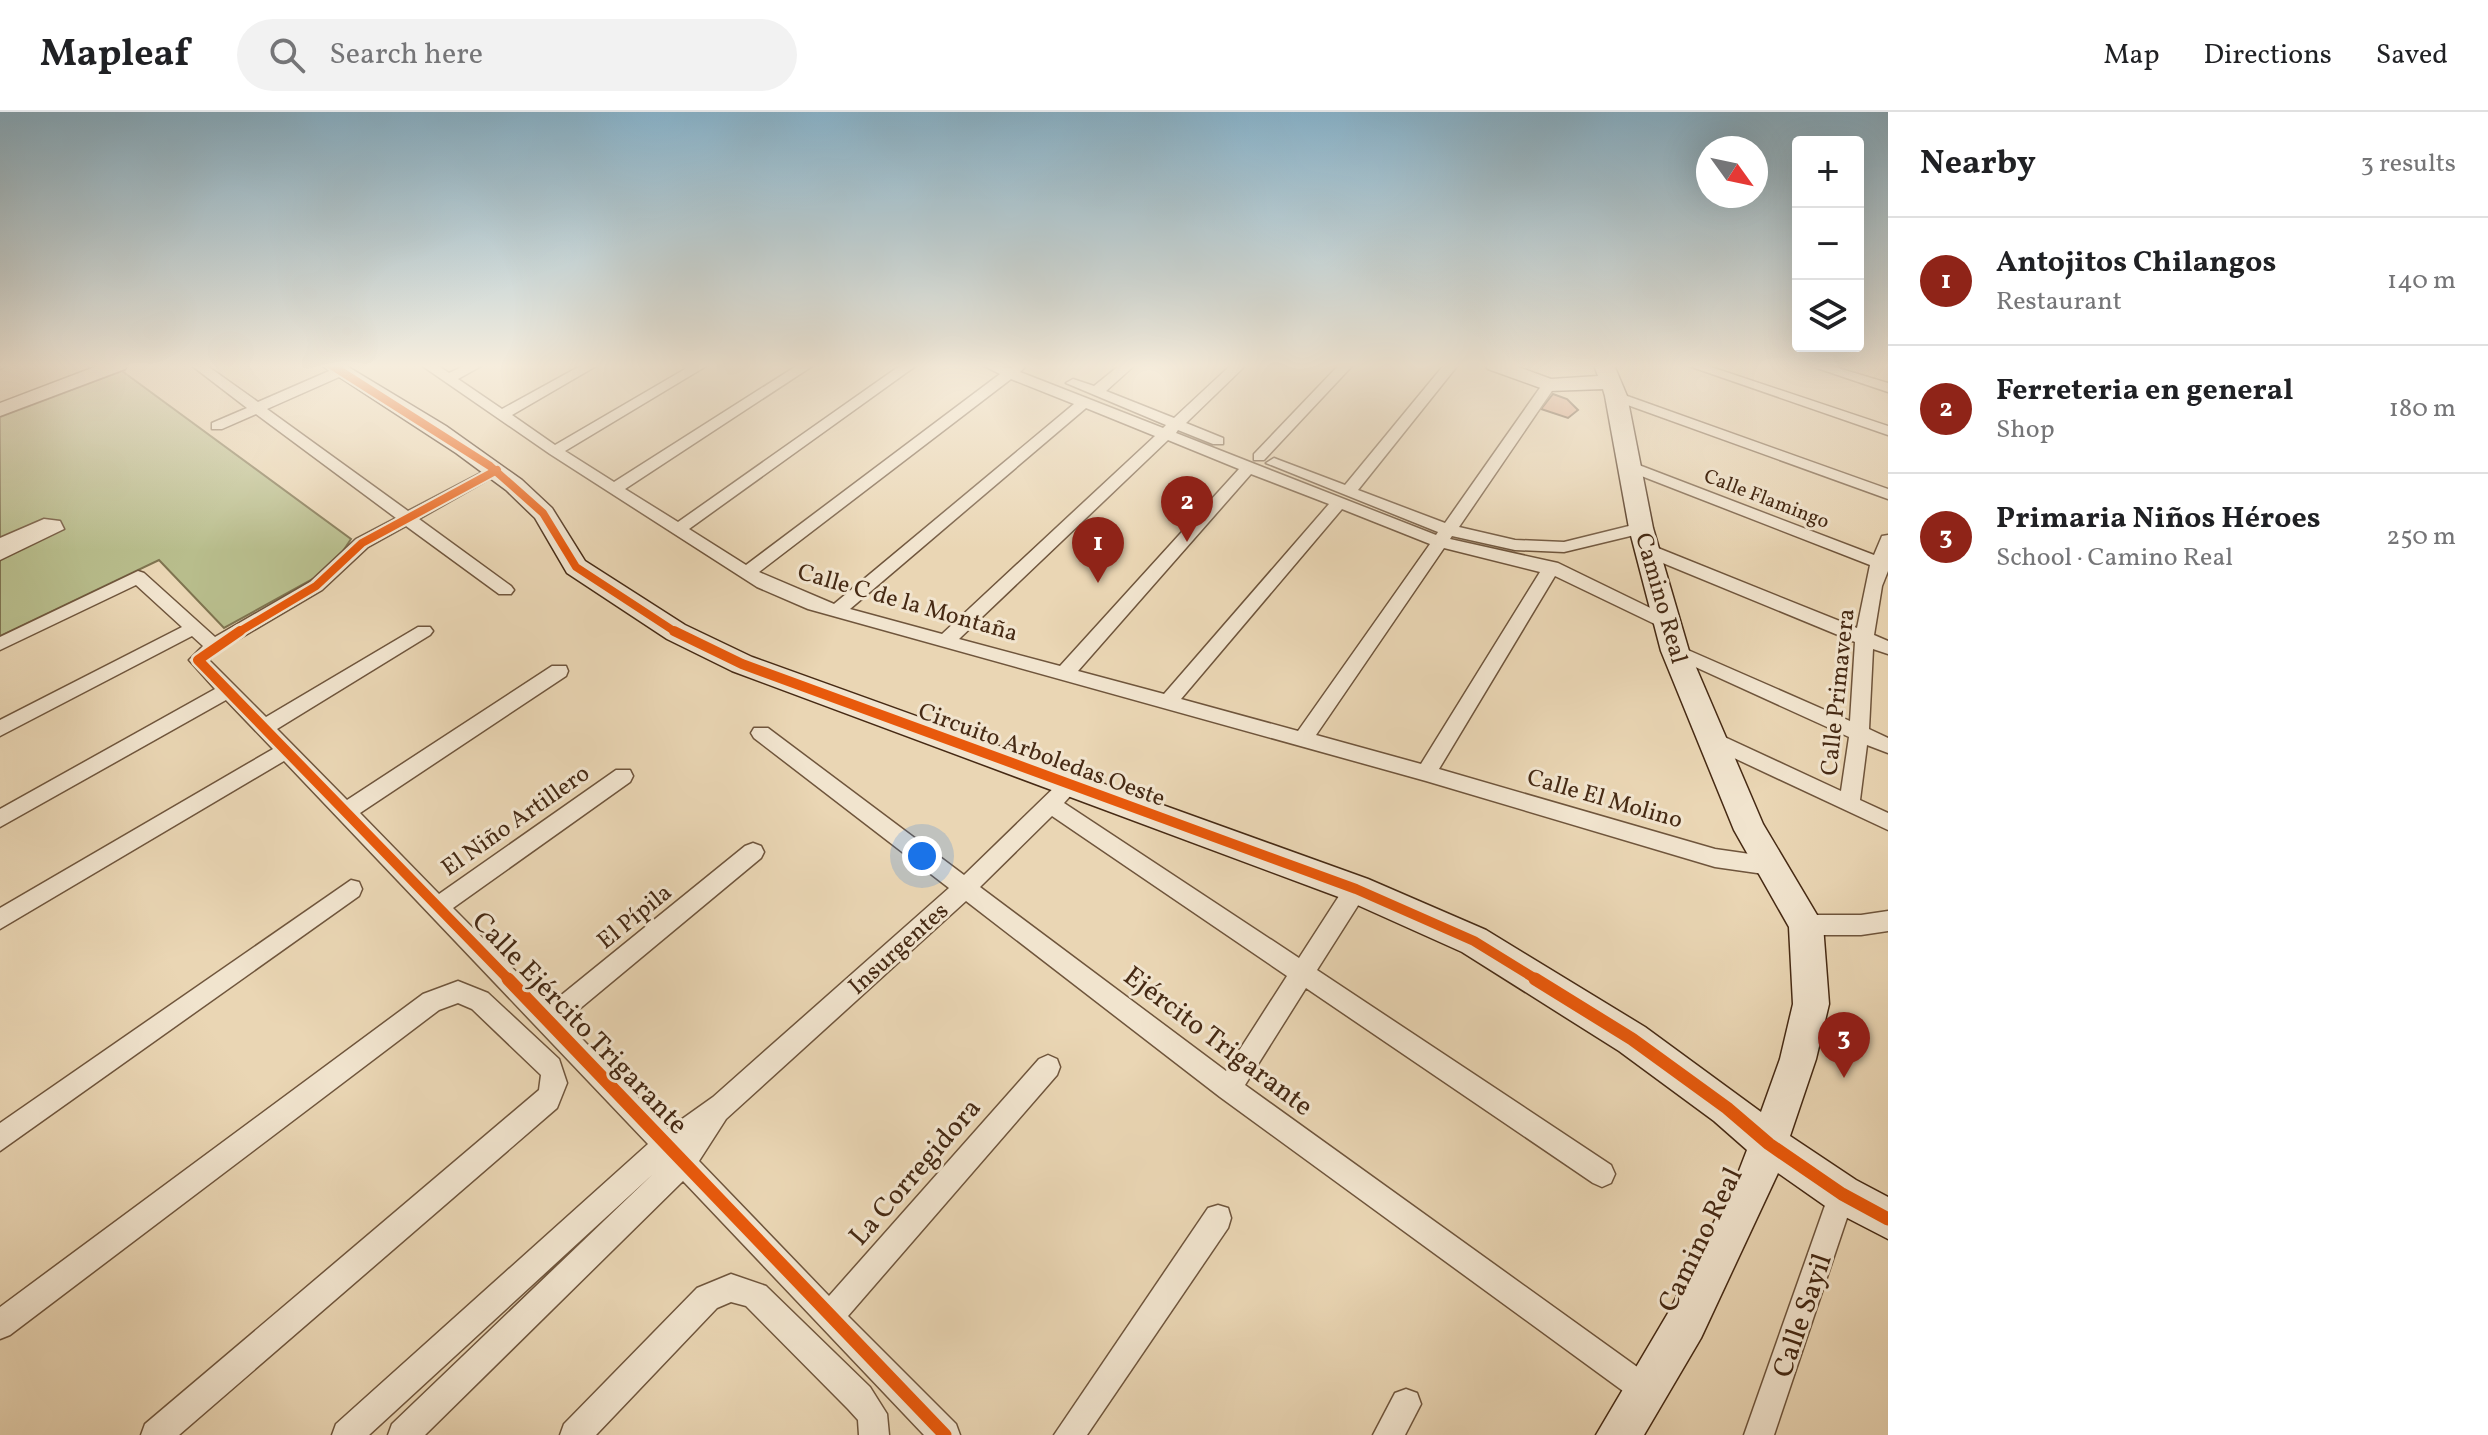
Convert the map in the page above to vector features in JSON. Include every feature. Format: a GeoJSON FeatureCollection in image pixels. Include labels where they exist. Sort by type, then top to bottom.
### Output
{"type":"FeatureCollection","features":[{"type":"Feature","properties":{"kind":"street"},"geometry":{"type":"LineString","coordinates":[[283,427],[505,590]]}},
{"type":"Feature","properties":{"kind":"street","name":"Circuito Arboledas Oeste"},"geometry":{"type":"LineString","coordinates":[[429,427],[497,470],[546,516],[565,555],[576,567],[676,632],[783,681],[1060,795],[1356,889],[1428,919],[1522,968],[1689,1079],[1769,1144],[1842,1194],[1888,1219]]}},
{"type":"Feature","properties":{"kind":"street","name":"Calle C de la Montaña"},"geometry":{"type":"LineString","coordinates":[[521,427],[614,489],[780,592],[837,611],[1426,773]]}},
{"type":"Feature","properties":{"kind":"street"},"geometry":{"type":"LineString","coordinates":[[555,451],[596,427]]}},
{"type":"Feature","properties":{"kind":"street"},"geometry":{"type":"LineString","coordinates":[[614,489],[711,427]]}},
{"type":"Feature","properties":{"kind":"street"},"geometry":{"type":"LineString","coordinates":[[678,529],[823,427]]}},
{"type":"Feature","properties":{"kind":"street"},"geometry":{"type":"LineString","coordinates":[[748,572],[940,427]]}},
{"type":"Feature","properties":{"kind":"street"},"geometry":{"type":"LineString","coordinates":[[837,611],[1055,427]]}},
{"type":"Feature","properties":{"kind":"street"},"geometry":{"type":"LineString","coordinates":[[1161,427],[1445,536],[1571,574],[1667,623]]}},
{"type":"Feature","properties":{"kind":"street"},"geometry":{"type":"LineString","coordinates":[[946,641],[1173,427]]}},
{"type":"Feature","properties":{"kind":"street"},"geometry":{"type":"LineString","coordinates":[[1064,674],[1287,427]]}},
{"type":"Feature","properties":{"kind":"street"},"geometry":{"type":"LineString","coordinates":[[1168,702],[1401,427]]}},
{"type":"Feature","properties":{"kind":"street"},"geometry":{"type":"LineString","coordinates":[[1302,740],[1520,427]]}},
{"type":"Feature","properties":{"kind":"street","name":"Camino Real"},"geometry":{"type":"LineString","coordinates":[[1619,1435],[1686,1323],[1754,1185],[1798,1059],[1811,1004],[1806,925],[1750,830],[1675,651],[1644,539],[1621,427]]}},
{"type":"Feature","properties":{"kind":"street"},"geometry":{"type":"LineString","coordinates":[[1723,427],[1888,494]]}},
{"type":"Feature","properties":{"kind":"street","name":"Calle Flamingo"},"geometry":{"type":"LineString","coordinates":[[1631,467],[1883,564]]}},
{"type":"Feature","properties":{"kind":"street"},"geometry":{"type":"LineString","coordinates":[[0,644],[138,577],[214,646],[316,586],[362,543],[497,470]]}},
{"type":"Feature","properties":{"kind":"street"},"geometry":{"type":"LineString","coordinates":[[0,544],[44,524],[54,525],[56,529],[0,555]]}},
{"type":"Feature","properties":{"kind":"street"},"geometry":{"type":"LineString","coordinates":[[1445,536],[1543,548],[1644,539],[1888,648]]}},
{"type":"Feature","properties":{"kind":"street","name":"Calle Primavera"},"geometry":{"type":"LineString","coordinates":[[1849,804],[1858,733],[1862,637],[1888,540]]}},
{"type":"Feature","properties":{"kind":"street"},"geometry":{"type":"LineString","coordinates":[[1426,773],[1552,567]]}},
{"type":"Feature","properties":{"kind":"street"},"geometry":{"type":"LineString","coordinates":[[0,729],[194,628]]}},
{"type":"Feature","properties":{"kind":"street"},"geometry":{"type":"LineString","coordinates":[[265,727],[424,631]]}},
{"type":"Feature","properties":{"kind":"street","name":"Calle Ejército Trigarante"},"geometry":{"type":"LineString","coordinates":[[214,646],[198,660],[945,1435]]}},
{"type":"Feature","properties":{"kind":"street"},"geometry":{"type":"LineString","coordinates":[[1675,651],[1888,746]]}},
{"type":"Feature","properties":{"kind":"street"},"geometry":{"type":"LineString","coordinates":[[346,812],[559,671]]}},
{"type":"Feature","properties":{"kind":"street"},"geometry":{"type":"LineString","coordinates":[[0,819],[227,691]]}},
{"type":"Feature","properties":{"kind":"street","name":"Ejército Trigarante"},"geometry":{"type":"LineString","coordinates":[[761,733],[1229,1088],[1644,1389]]}},
{"type":"Feature","properties":{"kind":"street"},"geometry":{"type":"LineString","coordinates":[[1709,738],[1888,822]]}},
{"type":"Feature","properties":{"kind":"street"},"geometry":{"type":"LineString","coordinates":[[0,919],[287,750]]}},
{"type":"Feature","properties":{"kind":"street","name":"Calle El Molino"},"geometry":{"type":"LineString","coordinates":[[1426,773],[1715,858],[1771,866]]}},
{"type":"Feature","properties":{"kind":"street","name":"El Niño Artillero"},"geometry":{"type":"LineString","coordinates":[[436,908],[623,776]]}},
{"type":"Feature","properties":{"kind":"street"},"geometry":{"type":"LineString","coordinates":[[1060,795],[1304,972],[1602,1174]]}},
{"type":"Feature","properties":{"kind":"street","name":"Insurgentes"},"geometry":{"type":"LineString","coordinates":[[675,1153],[722,1106],[966,887],[1060,795]]}},
{"type":"Feature","properties":{"kind":"street","name":"El Pípila"},"geometry":{"type":"LineString","coordinates":[[548,1020],[753,852]]}},
{"type":"Feature","properties":{"kind":"street"},"geometry":{"type":"LineString","coordinates":[[0,1138],[351,889]]}},
{"type":"Feature","properties":{"kind":"street"},"geometry":{"type":"LineString","coordinates":[[1229,1088],[1356,889]]}},
{"type":"Feature","properties":{"kind":"street"},"geometry":{"type":"LineString","coordinates":[[1806,925],[1861,925],[1888,921]]}},
{"type":"Feature","properties":{"kind":"street"},"geometry":{"type":"LineString","coordinates":[[0,1325],[431,1002],[458,992],[480,1001],[550,1067],[556,1086],[548,1099],[156,1435]]}},
{"type":"Feature","properties":{"kind":"street","name":"La Corregidora"},"geometry":{"type":"LineString","coordinates":[[829,1317],[1048,1067]]}},
{"type":"Feature","properties":{"kind":"street"},"geometry":{"type":"LineString","coordinates":[[347,1435],[675,1153]]}},
{"type":"Feature","properties":{"kind":"street"},"geometry":{"type":"LineString","coordinates":[[403,1435],[640,1207],[675,1153]]}},
{"type":"Feature","properties":{"kind":"street","name":"Calle Sayil"},"geometry":{"type":"LineString","coordinates":[[1759,1435],[1842,1194]]}},
{"type":"Feature","properties":{"kind":"street"},"geometry":{"type":"LineString","coordinates":[[1069,1435],[1218,1218]]}},
{"type":"Feature","properties":{"kind":"street"},"geometry":{"type":"LineString","coordinates":[[575,1435],[707,1298],[724,1288],[741,1287],[756,1296],[859,1398],[872,1414],[874,1435]]}},
{"type":"Feature","properties":{"kind":"street"},"geometry":{"type":"LineString","coordinates":[[1388,1435],[1406,1404]]}},
{"type":"Feature","properties":{"kind":"green space"},"geometry":{"type":"Polygon","coordinates":[[[0,427],[198,427],[351,539],[331,569],[224,628],[159,560],[0,636],[0,427]]]}},
{"type":"Feature","properties":{"kind":"cycle path"},"geometry":{"type":"LineString","coordinates":[[431,427],[490,466],[537,506],[576,567],[676,632],[742,664],[1356,889],[1474,941],[1632,1039],[1727,1108],[1769,1144],[1842,1194],[1888,1219]]}},
{"type":"Feature","properties":{"kind":"cycle path"},"geometry":{"type":"LineString","coordinates":[[497,470],[362,543],[316,586],[214,646],[198,660],[945,1435]]}},
{"type":"Feature","properties":{"kind":"place","name":"Ferreteria en general"},"geometry":{"type":"Point","coordinates":[1187,542]}},
{"type":"Feature","properties":{"kind":"place","name":"Antojitos Chilangos"},"geometry":{"type":"Point","coordinates":[1098,583]}},
{"type":"Feature","properties":{"kind":"place","name":"Primaria Niños Héroes"},"geometry":{"type":"Point","coordinates":[1844,1078]}}]}
